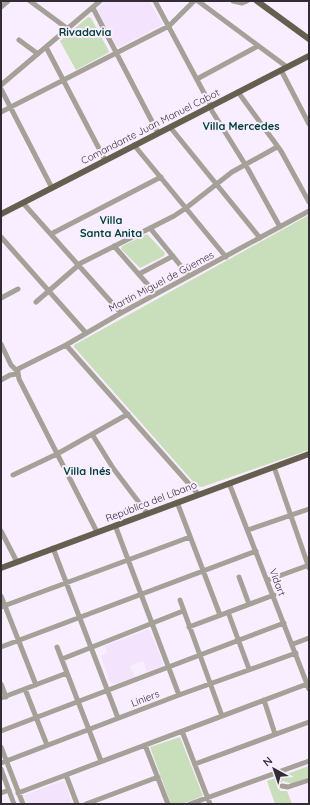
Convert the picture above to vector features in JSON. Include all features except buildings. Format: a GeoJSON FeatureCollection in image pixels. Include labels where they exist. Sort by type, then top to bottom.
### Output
{"type":"FeatureCollection","features":[{"type":"Feature","properties":{"kind":"main road"},"geometry":{"type":"LineString","coordinates":[[257,1],[309,39]]}},
{"type":"Feature","properties":{"kind":"main road","name":"Comandante Juan Manuel Cabot"},"geometry":{"type":"LineString","coordinates":[[1,214],[309,56]]}},
{"type":"Feature","properties":{"kind":"main road","name":"República del Líbano"},"geometry":{"type":"LineString","coordinates":[[1,568],[309,454]]}},
{"type":"Feature","properties":{"kind":"street"},"geometry":{"type":"LineString","coordinates":[[1,7],[8,1]]}},
{"type":"Feature","properties":{"kind":"street"},"geometry":{"type":"LineString","coordinates":[[30,1],[68,28]]}},
{"type":"Feature","properties":{"kind":"street"},"geometry":{"type":"LineString","coordinates":[[1,85],[100,1]]}},
{"type":"Feature","properties":{"kind":"street"},"geometry":{"type":"LineString","coordinates":[[155,1],[211,106],[212,111],[245,164],[280,227]]}},
{"type":"Feature","properties":{"kind":"street"},"geometry":{"type":"LineString","coordinates":[[1,112],[169,26],[194,1]]}},
{"type":"Feature","properties":{"kind":"street"},"geometry":{"type":"LineString","coordinates":[[198,1],[258,46],[284,69],[309,124]]}},
{"type":"Feature","properties":{"kind":"street"},"geometry":{"type":"LineString","coordinates":[[233,1],[240,3],[247,1]]}},
{"type":"Feature","properties":{"kind":"street"},"geometry":{"type":"LineString","coordinates":[[92,8],[158,133]]}},
{"type":"Feature","properties":{"kind":"street"},"geometry":{"type":"LineString","coordinates":[[19,40],[38,54]]}},
{"type":"Feature","properties":{"kind":"street"},"geometry":{"type":"LineString","coordinates":[[197,79],[258,46]]}},
{"type":"Feature","properties":{"kind":"street"},"geometry":{"type":"LineString","coordinates":[[46,47],[105,160]]}},
{"type":"Feature","properties":{"kind":"street"},"geometry":{"type":"LineString","coordinates":[[1,89],[52,188]]}},
{"type":"Feature","properties":{"kind":"street"},"geometry":{"type":"LineString","coordinates":[[238,92],[281,151],[309,202]]}},
{"type":"Feature","properties":{"kind":"street"},"geometry":{"type":"LineString","coordinates":[[170,127],[260,238]]}},
{"type":"Feature","properties":{"kind":"street"},"geometry":{"type":"LineString","coordinates":[[134,145],[226,257]]}},
{"type":"Feature","properties":{"kind":"street"},"geometry":{"type":"LineString","coordinates":[[36,302],[78,265],[186,208],[232,172],[277,147]]}},
{"type":"Feature","properties":{"kind":"street"},"geometry":{"type":"LineString","coordinates":[[50,234],[161,177]]}},
{"type":"Feature","properties":{"kind":"street"},"geometry":{"type":"LineString","coordinates":[[23,203],[121,313]]}},
{"type":"Feature","properties":{"kind":"street","name":"Martín Miguel de Güemes"},"geometry":{"type":"LineString","coordinates":[[1,380],[309,211]]}},
{"type":"Feature","properties":{"kind":"street"},"geometry":{"type":"LineString","coordinates":[[150,228],[189,276]]}},
{"type":"Feature","properties":{"kind":"street"},"geometry":{"type":"LineString","coordinates":[[1,237],[86,333]]}},
{"type":"Feature","properties":{"kind":"street"},"geometry":{"type":"LineString","coordinates":[[114,246],[156,294]]}},
{"type":"Feature","properties":{"kind":"street"},"geometry":{"type":"LineString","coordinates":[[139,274],[173,256]]}},
{"type":"Feature","properties":{"kind":"street"},"geometry":{"type":"LineString","coordinates":[[1,298],[18,289]]}},
{"type":"Feature","properties":{"kind":"street"},"geometry":{"type":"LineString","coordinates":[[1,344],[97,532]]}},
{"type":"Feature","properties":{"kind":"street"},"geometry":{"type":"LineString","coordinates":[[66,345],[198,494]]}},
{"type":"Feature","properties":{"kind":"street"},"geometry":{"type":"LineString","coordinates":[[13,475],[57,454],[128,414]]}},
{"type":"Feature","properties":{"kind":"street"},"geometry":{"type":"LineString","coordinates":[[92,434],[113,468],[147,513]]}},
{"type":"Feature","properties":{"kind":"street"},"geometry":{"type":"LineString","coordinates":[[268,580],[309,566],[274,467]]}},
{"type":"Feature","properties":{"kind":"street","name":"Vidart"},"geometry":{"type":"LineString","coordinates":[[229,483],[274,595],[308,686]]}},
{"type":"Feature","properties":{"kind":"street"},"geometry":{"type":"LineString","coordinates":[[177,502],[220,615]]}},
{"type":"Feature","properties":{"kind":"street"},"geometry":{"type":"LineString","coordinates":[[248,530],[309,509]]}},
{"type":"Feature","properties":{"kind":"street"},"geometry":{"type":"LineString","coordinates":[[115,525],[179,695]]}},
{"type":"Feature","properties":{"kind":"street"},"geometry":{"type":"LineString","coordinates":[[1,531],[17,562]]}},
{"type":"Feature","properties":{"kind":"street"},"geometry":{"type":"LineString","coordinates":[[3,607],[190,538]]}},
{"type":"Feature","properties":{"kind":"street"},"geometry":{"type":"LineString","coordinates":[[53,548],[118,718]]}},
{"type":"Feature","properties":{"kind":"street"},"geometry":{"type":"LineString","coordinates":[[1,646],[256,551]]}},
{"type":"Feature","properties":{"kind":"street"},"geometry":{"type":"LineString","coordinates":[[239,577],[249,604]]}},
{"type":"Feature","properties":{"kind":"street"},"geometry":{"type":"LineString","coordinates":[[189,627],[274,595]]}},
{"type":"Feature","properties":{"kind":"street"},"geometry":{"type":"LineString","coordinates":[[1,596],[3,607],[36,685]]}},
{"type":"Feature","properties":{"kind":"street"},"geometry":{"type":"LineString","coordinates":[[180,600],[209,684],[222,716]]}},
{"type":"Feature","properties":{"kind":"street"},"geometry":{"type":"LineString","coordinates":[[62,659],[183,611]]}},
{"type":"Feature","properties":{"kind":"street"},"geometry":{"type":"LineString","coordinates":[[228,612],[249,669]]}},
{"type":"Feature","properties":{"kind":"street"},"geometry":{"type":"LineString","coordinates":[[1,731],[238,639],[284,623]]}},
{"type":"Feature","properties":{"kind":"street"},"geometry":{"type":"LineString","coordinates":[[293,644],[309,638]]}},
{"type":"Feature","properties":{"kind":"street"},"geometry":{"type":"LineString","coordinates":[[57,647],[101,761]]}},
{"type":"Feature","properties":{"kind":"street","name":"Liniers"},"geometry":{"type":"LineString","coordinates":[[4,762],[179,695],[296,653]]}},
{"type":"Feature","properties":{"kind":"street"},"geometry":{"type":"LineString","coordinates":[[1,684],[3,698],[67,673]]}},
{"type":"Feature","properties":{"kind":"street"},"geometry":{"type":"LineString","coordinates":[[18,792],[264,700],[308,686]]}},
{"type":"Feature","properties":{"kind":"street"},"geometry":{"type":"LineString","coordinates":[[25,689],[46,745]]}},
{"type":"Feature","properties":{"kind":"street"},"geometry":{"type":"LineString","coordinates":[[264,700],[275,734]]}},
{"type":"Feature","properties":{"kind":"street"},"geometry":{"type":"LineString","coordinates":[[195,764],[309,722]]}},
{"type":"Feature","properties":{"kind":"street"},"geometry":{"type":"LineString","coordinates":[[182,731],[210,804]]}},
{"type":"Feature","properties":{"kind":"street"},"geometry":{"type":"LineString","coordinates":[[145,745],[168,804]]}},
{"type":"Feature","properties":{"kind":"street"},"geometry":{"type":"LineString","coordinates":[[1,747],[4,762],[23,804]]}},
{"type":"Feature","properties":{"kind":"street"},"geometry":{"type":"LineString","coordinates":[[190,804],[309,761]]}},
{"type":"Feature","properties":{"kind":"street"},"geometry":{"type":"LineString","coordinates":[[1,769],[14,804]]}},
{"type":"Feature","properties":{"kind":"street"},"geometry":{"type":"LineString","coordinates":[[66,775],[77,804]]}},
{"type":"Feature","properties":{"kind":"street"},"geometry":{"type":"LineString","coordinates":[[86,804],[158,777]]}},
{"type":"Feature","properties":{"kind":"street"},"geometry":{"type":"LineString","coordinates":[[282,786],[288,787],[309,780]]}},
{"type":"Feature","properties":{"kind":"street"},"geometry":{"type":"LineString","coordinates":[[1,793],[9,790]]}},
{"type":"Feature","properties":{"kind":"shaded area"},"geometry":{"type":"Polygon","coordinates":[[[107,1],[149,1],[162,25],[120,47],[117,46],[97,9],[107,1]]]}},
{"type":"Feature","properties":{"kind":"shaded area"},"geometry":{"type":"Polygon","coordinates":[[[149,629],[160,655],[163,664],[162,666],[147,672],[143,661],[130,666],[135,677],[114,684],[110,682],[101,656],[107,653],[105,646],[149,629]]]}},
{"type":"Feature","properties":{"kind":"shaded area"},"geometry":{"type":"Polygon","coordinates":[[[62,781],[65,782],[72,804],[27,804],[24,797],[25,795],[62,781]]]}},
{"type":"Feature","properties":{"kind":"green space"},"geometry":{"type":"Polygon","coordinates":[[[88,17],[91,18],[109,51],[108,53],[76,70],[60,41],[88,17]]]}},
{"type":"Feature","properties":{"kind":"green space"},"geometry":{"type":"Polygon","coordinates":[[[309,215],[309,450],[202,487],[197,486],[74,347],[74,345],[309,215]]]}},
{"type":"Feature","properties":{"kind":"green space"},"geometry":{"type":"Polygon","coordinates":[[[147,234],[165,253],[164,256],[140,268],[121,249],[122,246],[147,234]]]}},
{"type":"Feature","properties":{"kind":"green space"},"geometry":{"type":"Polygon","coordinates":[[[180,737],[203,796],[182,804],[171,804],[150,747],[180,737]]]}},
{"type":"Feature","properties":{"kind":"green space"},"geometry":{"type":"Polygon","coordinates":[[[309,766],[309,777],[292,784],[283,781],[278,784],[280,791],[287,791],[292,804],[275,804],[267,781],[309,766]]]}},
{"type":"Feature","properties":{"kind":"district","name":"Rivadavia"},"geometry":{"type":"Point","coordinates":[85,32]}},
{"type":"Feature","properties":{"kind":"district","name":"Villa Mercedes"},"geometry":{"type":"Point","coordinates":[241,126]}},
{"type":"Feature","properties":{"kind":"district","name":"Villa Santa Anita"},"geometry":{"type":"Point","coordinates":[111,226]}},
{"type":"Feature","properties":{"kind":"district","name":"Villa Inés"},"geometry":{"type":"Point","coordinates":[87,471]}}]}
